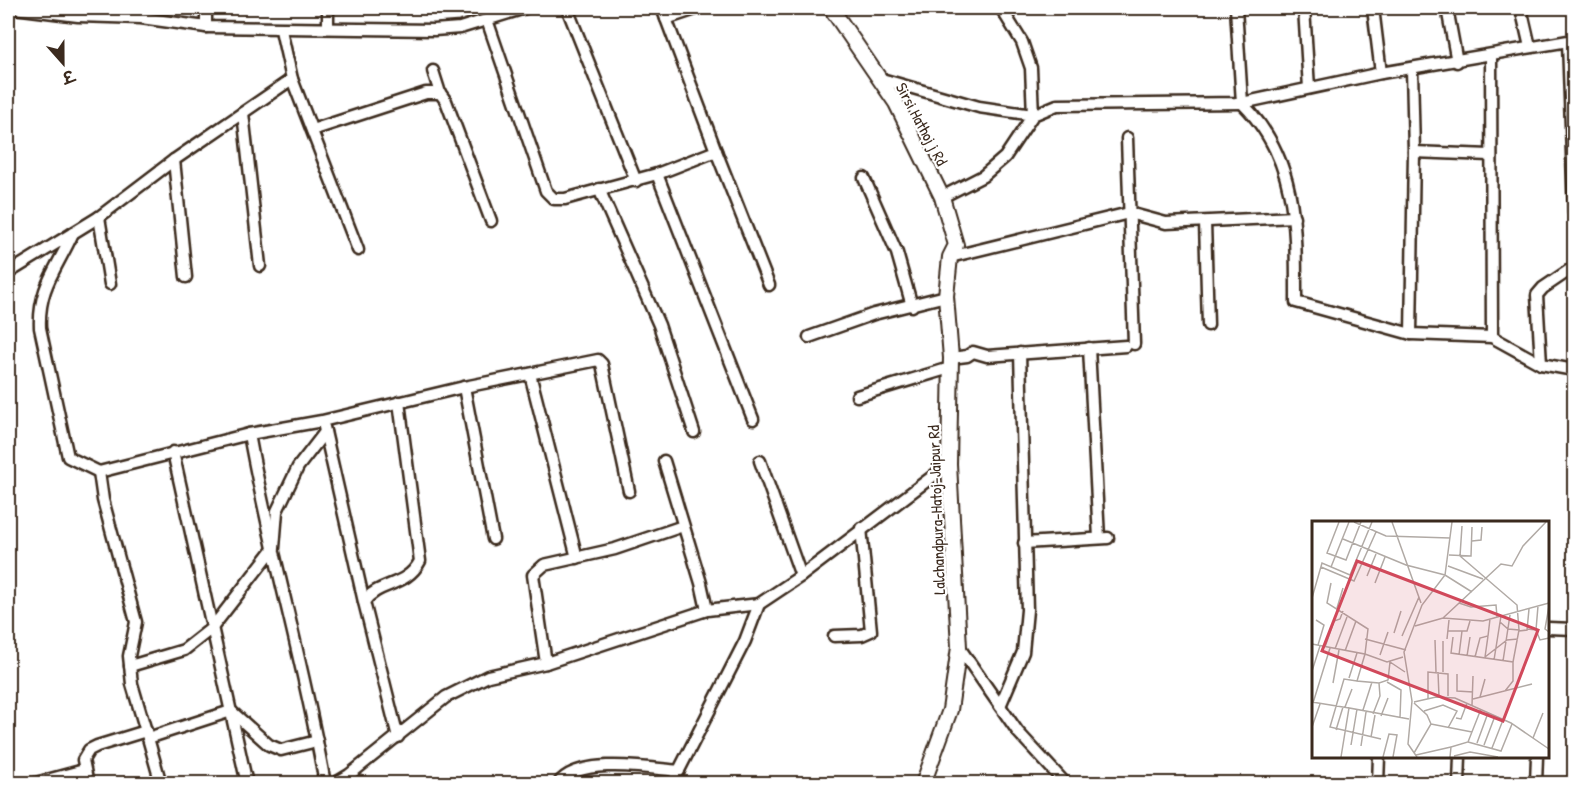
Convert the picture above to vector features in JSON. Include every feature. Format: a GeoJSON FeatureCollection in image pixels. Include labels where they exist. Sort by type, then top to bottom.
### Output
{"type":"FeatureCollection","features":[{"type":"Feature","properties":{"kind":"street"},"geometry":{"type":"LineString","coordinates":[[14,8],[141,13],[206,27],[281,30],[460,28],[525,8]]}},
{"type":"Feature","properties":{"kind":"street"},"geometry":{"type":"LineString","coordinates":[[206,8],[206,27]]}},
{"type":"Feature","properties":{"kind":"street"},"geometry":{"type":"LineString","coordinates":[[328,8],[328,28]]}},
{"type":"Feature","properties":{"kind":"street"},"geometry":{"type":"LineString","coordinates":[[567,8],[636,181]]}},
{"type":"Feature","properties":{"kind":"street"},"geometry":{"type":"LineString","coordinates":[[662,8],[769,285]]}},
{"type":"Feature","properties":{"kind":"street"},"geometry":{"type":"LineString","coordinates":[[666,18],[699,8]]}},
{"type":"Feature","properties":{"kind":"street","name":"Sirsi Hathoj j Rd"},"geometry":{"type":"LineString","coordinates":[[831,8],[896,103],[942,197],[953,231]]}},
{"type":"Feature","properties":{"kind":"street"},"geometry":{"type":"LineString","coordinates":[[942,197],[983,176],[1005,157],[1032,115],[1031,69],[1022,42],[1001,8]]}},
{"type":"Feature","properties":{"kind":"street"},"geometry":{"type":"LineString","coordinates":[[1236,8],[1242,103],[1262,123],[1276,146],[1294,217],[1296,302],[1410,334],[1492,337],[1541,364],[1575,370]]}},
{"type":"Feature","properties":{"kind":"street"},"geometry":{"type":"LineString","coordinates":[[1304,8],[1309,88]]}},
{"type":"Feature","properties":{"kind":"street"},"geometry":{"type":"LineString","coordinates":[[1372,8],[1381,73]]}},
{"type":"Feature","properties":{"kind":"street"},"geometry":{"type":"LineString","coordinates":[[1447,8],[1456,62]]}},
{"type":"Feature","properties":{"kind":"street"},"geometry":{"type":"LineString","coordinates":[[1521,8],[1530,47]]}},
{"type":"Feature","properties":{"kind":"street"},"geometry":{"type":"LineString","coordinates":[[487,20],[546,191],[554,199],[565,199],[636,181],[716,151]]}},
{"type":"Feature","properties":{"kind":"street"},"geometry":{"type":"LineString","coordinates":[[281,30],[292,78],[358,250]]}},
{"type":"Feature","properties":{"kind":"street"},"geometry":{"type":"LineString","coordinates":[[878,78],[980,107],[1032,115],[1057,105],[1242,103],[1381,73],[1571,41],[1575,213]]}},
{"type":"Feature","properties":{"kind":"street"},"geometry":{"type":"LineString","coordinates":[[1491,56],[1492,337]]}},
{"type":"Feature","properties":{"kind":"street"},"geometry":{"type":"LineString","coordinates":[[1410,334],[1414,152],[1412,69]]}},
{"type":"Feature","properties":{"kind":"street"},"geometry":{"type":"LineString","coordinates":[[433,71],[491,221]]}},
{"type":"Feature","properties":{"kind":"street"},"geometry":{"type":"LineString","coordinates":[[8,273],[99,217],[174,160],[292,78]]}},
{"type":"Feature","properties":{"kind":"street"},"geometry":{"type":"LineString","coordinates":[[312,130],[426,93],[440,93]]}},
{"type":"Feature","properties":{"kind":"street"},"geometry":{"type":"LineString","coordinates":[[243,113],[260,266]]}},
{"type":"Feature","properties":{"kind":"street"},"geometry":{"type":"LineString","coordinates":[[857,396],[950,363],[973,352],[987,356],[1130,345],[1127,138]]}},
{"type":"Feature","properties":{"kind":"street"},"geometry":{"type":"LineString","coordinates":[[1414,152],[1490,155]]}},
{"type":"Feature","properties":{"kind":"street"},"geometry":{"type":"LineString","coordinates":[[174,160],[186,277]]}},
{"type":"Feature","properties":{"kind":"street"},"geometry":{"type":"LineString","coordinates":[[657,174],[753,419]]}},
{"type":"Feature","properties":{"kind":"street"},"geometry":{"type":"LineString","coordinates":[[864,178],[897,253],[912,306]]}},
{"type":"Feature","properties":{"kind":"street"},"geometry":{"type":"LineString","coordinates":[[599,189],[659,325],[694,432]]}},
{"type":"Feature","properties":{"kind":"street"},"geometry":{"type":"LineString","coordinates":[[950,257],[1129,213],[1166,223],[1294,217]]}},
{"type":"Feature","properties":{"kind":"street"},"geometry":{"type":"LineString","coordinates":[[99,217],[110,284]]}},
{"type":"Feature","properties":{"kind":"street"},"geometry":{"type":"LineString","coordinates":[[1205,222],[1208,325]]}},
{"type":"Feature","properties":{"kind":"street","name":"Lalchandpura-Hatoj-Jaipur Rd"},"geometry":{"type":"LineString","coordinates":[[922,783],[950,710],[959,647],[949,464],[950,363],[946,296],[950,257],[956,245],[953,231]]}},
{"type":"Feature","properties":{"kind":"street"},"geometry":{"type":"LineString","coordinates":[[73,233],[58,265],[43,288],[39,308],[40,328],[68,457],[99,472],[249,434],[324,427],[399,402],[594,360],[602,364],[629,491]]}},
{"type":"Feature","properties":{"kind":"street"},"geometry":{"type":"LineString","coordinates":[[1541,364],[1537,295],[1543,288],[1575,267]]}},
{"type":"Feature","properties":{"kind":"street"},"geometry":{"type":"LineString","coordinates":[[809,336],[874,314],[946,296]]}},
{"type":"Feature","properties":{"kind":"street"},"geometry":{"type":"LineString","coordinates":[[1024,543],[1104,538],[1089,348]]}},
{"type":"Feature","properties":{"kind":"street"},"geometry":{"type":"LineString","coordinates":[[1000,706],[1023,652],[1027,610],[1020,353]]}},
{"type":"Feature","properties":{"kind":"street"},"geometry":{"type":"LineString","coordinates":[[530,374],[577,558]]}},
{"type":"Feature","properties":{"kind":"street"},"geometry":{"type":"LineString","coordinates":[[464,387],[493,539]]}},
{"type":"Feature","properties":{"kind":"street"},"geometry":{"type":"LineString","coordinates":[[364,602],[369,594],[402,581],[414,572],[420,561],[399,402]]}},
{"type":"Feature","properties":{"kind":"street"},"geometry":{"type":"LineString","coordinates":[[130,666],[184,650],[212,628],[274,548],[277,511],[298,466],[324,427]]}},
{"type":"Feature","properties":{"kind":"street"},"geometry":{"type":"LineString","coordinates":[[324,427],[398,737]]}},
{"type":"Feature","properties":{"kind":"street"},"geometry":{"type":"LineString","coordinates":[[249,434],[325,783]]}},
{"type":"Feature","properties":{"kind":"street"},"geometry":{"type":"LineString","coordinates":[[173,452],[247,783]]}},
{"type":"Feature","properties":{"kind":"street"},"geometry":{"type":"LineString","coordinates":[[664,460],[707,610]]}},
{"type":"Feature","properties":{"kind":"street"},"geometry":{"type":"LineString","coordinates":[[760,460],[801,576]]}},
{"type":"Feature","properties":{"kind":"street"},"geometry":{"type":"LineString","coordinates":[[333,783],[351,779],[446,697],[488,675],[546,663],[707,610],[759,604],[801,576],[861,528],[949,464]]}},
{"type":"Feature","properties":{"kind":"street"},"geometry":{"type":"LineString","coordinates":[[99,472],[103,500],[136,622],[129,656],[130,666],[161,783]]}},
{"type":"Feature","properties":{"kind":"street"},"geometry":{"type":"LineString","coordinates":[[546,663],[533,575],[544,566],[683,526]]}},
{"type":"Feature","properties":{"kind":"street"},"geometry":{"type":"LineString","coordinates":[[834,636],[862,635],[871,631],[861,528]]}},
{"type":"Feature","properties":{"kind":"street"},"geometry":{"type":"LineString","coordinates":[[672,783],[745,641],[759,604]]}},
{"type":"Feature","properties":{"kind":"street"},"geometry":{"type":"LineString","coordinates":[[1549,628],[1575,629]]}},
{"type":"Feature","properties":{"kind":"street"},"geometry":{"type":"LineString","coordinates":[[959,647],[1018,732],[1066,783]]}},
{"type":"Feature","properties":{"kind":"street"},"geometry":{"type":"LineString","coordinates":[[231,711],[269,745],[281,750],[317,741]]}},
{"type":"Feature","properties":{"kind":"street"},"geometry":{"type":"LineString","coordinates":[[88,783],[83,760],[89,750],[231,711]]}},
{"type":"Feature","properties":{"kind":"street"},"geometry":{"type":"LineString","coordinates":[[1378,783],[1379,758]]}},
{"type":"Feature","properties":{"kind":"street"},"geometry":{"type":"LineString","coordinates":[[1459,783],[1460,758]]}},
{"type":"Feature","properties":{"kind":"street"},"geometry":{"type":"LineString","coordinates":[[1536,783],[1537,758]]}},
{"type":"Feature","properties":{"kind":"street"},"geometry":{"type":"LineString","coordinates":[[558,783],[577,770],[595,767],[642,767],[679,771]]}},
{"type":"Feature","properties":{"kind":"street"},"geometry":{"type":"LineString","coordinates":[[32,783],[84,770]]}},
{"type":"Feature","properties":{"kind":"street"},"geometry":{"type":"LineString","coordinates":[[8,778],[12,783]]}}]}
